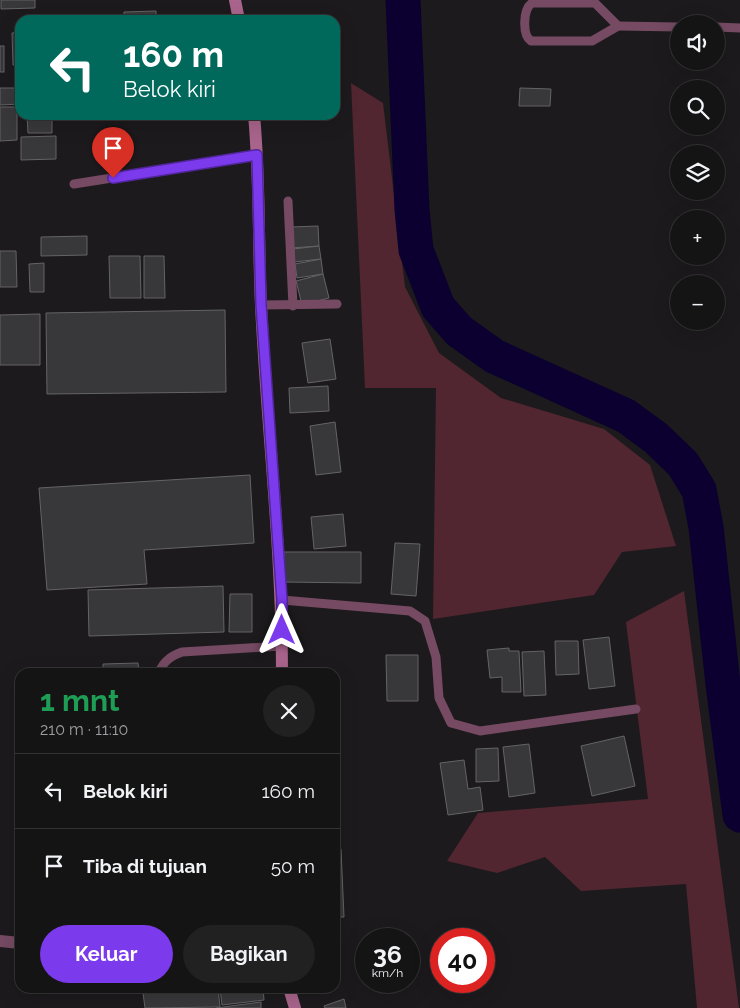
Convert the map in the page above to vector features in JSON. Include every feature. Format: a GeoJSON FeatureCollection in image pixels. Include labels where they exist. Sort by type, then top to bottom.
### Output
{"type":"FeatureCollection","features":[{"type":"Feature","properties":{"kind":"street"},"geometry":{"type":"LineString","coordinates":[[235,0],[238,15]]}},
{"type":"Feature","properties":{"kind":"street"},"geometry":{"type":"LineString","coordinates":[[254,120],[261,304],[282,600],[282,668]]}},
{"type":"Feature","properties":{"kind":"street"},"geometry":{"type":"LineString","coordinates":[[0,941],[15,942]]}},
{"type":"Feature","properties":{"kind":"street"},"geometry":{"type":"LineString","coordinates":[[290,993],[295,1008]]}},
{"type":"Feature","properties":{"kind":"lane"},"geometry":{"type":"LineString","coordinates":[[618,26],[595,3],[532,3],[525,12],[527,36],[531,42],[592,41],[618,26],[670,27]]}},
{"type":"Feature","properties":{"kind":"lane"},"geometry":{"type":"LineString","coordinates":[[725,27],[740,28]]}},
{"type":"Feature","properties":{"kind":"lane"},"geometry":{"type":"LineString","coordinates":[[74,184],[257,155]]}},
{"type":"Feature","properties":{"kind":"lane"},"geometry":{"type":"LineString","coordinates":[[288,201],[293,306]]}},
{"type":"Feature","properties":{"kind":"lane"},"geometry":{"type":"LineString","coordinates":[[261,304],[293,306],[337,304]]}},
{"type":"Feature","properties":{"kind":"lane"},"geometry":{"type":"LineString","coordinates":[[282,600],[410,611],[425,621],[436,656],[439,698],[451,723],[468,729],[480,731],[636,709]]}},
{"type":"Feature","properties":{"kind":"lane"},"geometry":{"type":"LineString","coordinates":[[161,668],[171,656],[182,652],[282,646]]}},
{"type":"Feature","properties":{"kind":"shaded area"},"geometry":{"type":"Polygon","coordinates":[[[351,83],[383,103],[405,287],[439,353],[501,398],[604,429],[650,465],[676,546],[622,552],[594,595],[433,619],[436,388],[365,388],[351,83]]]}},
{"type":"Feature","properties":{"kind":"shaded area"},"geometry":{"type":"Polygon","coordinates":[[[684,591],[739,1008],[697,1008],[686,884],[581,891],[545,857],[497,873],[447,861],[478,813],[648,799],[626,622],[684,591]]]}},
{"type":"Feature","properties":{"kind":"building"},"geometry":{"type":"Polygon","coordinates":[[[1,0],[35,0],[35,8],[1,9],[1,0]]]}},
{"type":"Feature","properties":{"kind":"building"},"geometry":{"type":"Polygon","coordinates":[[[156,11],[156,15],[124,15],[124,12],[156,11]]]}},
{"type":"Feature","properties":{"kind":"building"},"geometry":{"type":"Polygon","coordinates":[[[12,33],[15,33],[15,65],[13,65],[12,33]]]}},
{"type":"Feature","properties":{"kind":"building"},"geometry":{"type":"Polygon","coordinates":[[[0,46],[4,46],[4,72],[0,72],[0,46]]]}},
{"type":"Feature","properties":{"kind":"building"},"geometry":{"type":"Polygon","coordinates":[[[0,88],[15,88],[15,104],[0,105],[0,88]]]}},
{"type":"Feature","properties":{"kind":"building"},"geometry":{"type":"Polygon","coordinates":[[[520,88],[551,89],[550,106],[519,106],[520,88]]]}},
{"type":"Feature","properties":{"kind":"building"},"geometry":{"type":"Polygon","coordinates":[[[0,107],[15,107],[17,140],[0,141],[0,107]]]}},
{"type":"Feature","properties":{"kind":"building"},"geometry":{"type":"Polygon","coordinates":[[[27,120],[52,120],[52,133],[28,133],[27,120]]]}},
{"type":"Feature","properties":{"kind":"building"},"geometry":{"type":"Polygon","coordinates":[[[56,136],[56,159],[21,160],[21,137],[56,136]]]}},
{"type":"Feature","properties":{"kind":"building"},"geometry":{"type":"Polygon","coordinates":[[[318,226],[319,246],[292,248],[291,227],[318,226]]]}},
{"type":"Feature","properties":{"kind":"building"},"geometry":{"type":"Polygon","coordinates":[[[87,236],[87,255],[41,256],[41,237],[87,236]]]}},
{"type":"Feature","properties":{"kind":"building"},"geometry":{"type":"Polygon","coordinates":[[[319,246],[321,259],[294,262],[293,249],[319,246]]]}},
{"type":"Feature","properties":{"kind":"building"},"geometry":{"type":"Polygon","coordinates":[[[0,251],[16,251],[17,287],[0,287],[0,251]]]}},
{"type":"Feature","properties":{"kind":"building"},"geometry":{"type":"Polygon","coordinates":[[[109,256],[140,256],[141,298],[110,298],[109,256]]]}},
{"type":"Feature","properties":{"kind":"building"},"geometry":{"type":"Polygon","coordinates":[[[144,256],[164,256],[165,298],[144,298],[144,256]]]}},
{"type":"Feature","properties":{"kind":"building"},"geometry":{"type":"Polygon","coordinates":[[[321,259],[323,274],[297,278],[295,264],[321,259]]]}},
{"type":"Feature","properties":{"kind":"building"},"geometry":{"type":"Polygon","coordinates":[[[44,263],[44,292],[30,292],[29,264],[44,263]]]}},
{"type":"Feature","properties":{"kind":"building"},"geometry":{"type":"Polygon","coordinates":[[[323,274],[329,298],[302,305],[296,281],[323,274]]]}},
{"type":"Feature","properties":{"kind":"building"},"geometry":{"type":"Polygon","coordinates":[[[225,310],[226,392],[47,394],[46,313],[225,310]]]}},
{"type":"Feature","properties":{"kind":"building"},"geometry":{"type":"Polygon","coordinates":[[[40,314],[40,365],[0,365],[0,315],[40,314]]]}},
{"type":"Feature","properties":{"kind":"building"},"geometry":{"type":"Polygon","coordinates":[[[330,339],[336,379],[308,383],[302,343],[330,339]]]}},
{"type":"Feature","properties":{"kind":"building"},"geometry":{"type":"Polygon","coordinates":[[[328,386],[329,411],[290,413],[289,388],[328,386]]]}},
{"type":"Feature","properties":{"kind":"building"},"geometry":{"type":"Polygon","coordinates":[[[335,422],[341,472],[316,475],[310,426],[335,422]]]}},
{"type":"Feature","properties":{"kind":"building"},"geometry":{"type":"Polygon","coordinates":[[[250,475],[254,543],[144,550],[147,584],[47,590],[39,488],[250,475]]]}},
{"type":"Feature","properties":{"kind":"building"},"geometry":{"type":"Polygon","coordinates":[[[343,514],[346,546],[314,549],[311,517],[343,514]]]}},
{"type":"Feature","properties":{"kind":"building"},"geometry":{"type":"Polygon","coordinates":[[[395,543],[420,544],[416,596],[391,594],[395,543]]]}},
{"type":"Feature","properties":{"kind":"building"},"geometry":{"type":"Polygon","coordinates":[[[284,552],[361,552],[361,583],[284,582],[284,552]]]}},
{"type":"Feature","properties":{"kind":"building"},"geometry":{"type":"Polygon","coordinates":[[[223,586],[224,632],[89,636],[88,590],[223,586]]]}},
{"type":"Feature","properties":{"kind":"building"},"geometry":{"type":"Polygon","coordinates":[[[230,594],[252,594],[252,632],[229,632],[230,594]]]}},
{"type":"Feature","properties":{"kind":"building"},"geometry":{"type":"Polygon","coordinates":[[[609,637],[615,686],[589,689],[583,640],[609,637]]]}},
{"type":"Feature","properties":{"kind":"building"},"geometry":{"type":"Polygon","coordinates":[[[555,641],[578,641],[579,674],[556,675],[555,641]]]}},
{"type":"Feature","properties":{"kind":"building"},"geometry":{"type":"Polygon","coordinates":[[[509,648],[509,651],[519,651],[521,692],[502,692],[502,677],[490,678],[487,650],[509,648]]]}},
{"type":"Feature","properties":{"kind":"building"},"geometry":{"type":"Polygon","coordinates":[[[544,651],[546,695],[524,696],[522,652],[544,651]]]}},
{"type":"Feature","properties":{"kind":"building"},"geometry":{"type":"Polygon","coordinates":[[[386,655],[418,655],[418,701],[387,701],[386,655]]]}},
{"type":"Feature","properties":{"kind":"building"},"geometry":{"type":"Polygon","coordinates":[[[138,663],[139,668],[103,668],[103,664],[138,663]]]}},
{"type":"Feature","properties":{"kind":"building"},"geometry":{"type":"Polygon","coordinates":[[[624,736],[635,786],[592,796],[581,746],[624,736]]]}},
{"type":"Feature","properties":{"kind":"building"},"geometry":{"type":"Polygon","coordinates":[[[529,744],[535,793],[509,797],[503,747],[529,744]]]}},
{"type":"Feature","properties":{"kind":"building"},"geometry":{"type":"Polygon","coordinates":[[[498,748],[499,781],[476,782],[476,749],[498,748]]]}},
{"type":"Feature","properties":{"kind":"building"},"geometry":{"type":"Polygon","coordinates":[[[464,760],[468,789],[480,787],[483,810],[448,815],[440,763],[464,760]]]}},
{"type":"Feature","properties":{"kind":"building"},"geometry":{"type":"Polygon","coordinates":[[[340,849],[341,849],[344,917],[340,917],[340,849]]]}},
{"type":"Feature","properties":{"kind":"building"},"geometry":{"type":"Polygon","coordinates":[[[143,993],[219,993],[220,1007],[145,1008],[143,993]]]}},
{"type":"Feature","properties":{"kind":"building"},"geometry":{"type":"Polygon","coordinates":[[[221,993],[263,993],[264,1000],[222,1005],[221,993]]]}},
{"type":"Feature","properties":{"kind":"building"},"geometry":{"type":"Polygon","coordinates":[[[344,999],[346,1008],[325,1008],[324,1006],[344,999]]]}},
{"type":"Feature","properties":{"kind":"building"},"geometry":{"type":"Polygon","coordinates":[[[261,1002],[261,1008],[216,1008],[261,1002]]]}},
{"type":"Feature","properties":{"kind":"waterway"},"geometry":{"type":"LineString","coordinates":[[403,0],[412,210],[416,250],[438,307],[459,331],[494,356],[626,416],[656,438],[683,464],[699,490],[706,527],[723,684],[740,815]]}},
{"type":"Feature","properties":{"kind":"route"},"geometry":{"type":"LineString","coordinates":[[113,178],[257,155],[261,304],[282,600],[282,630]]}}]}
